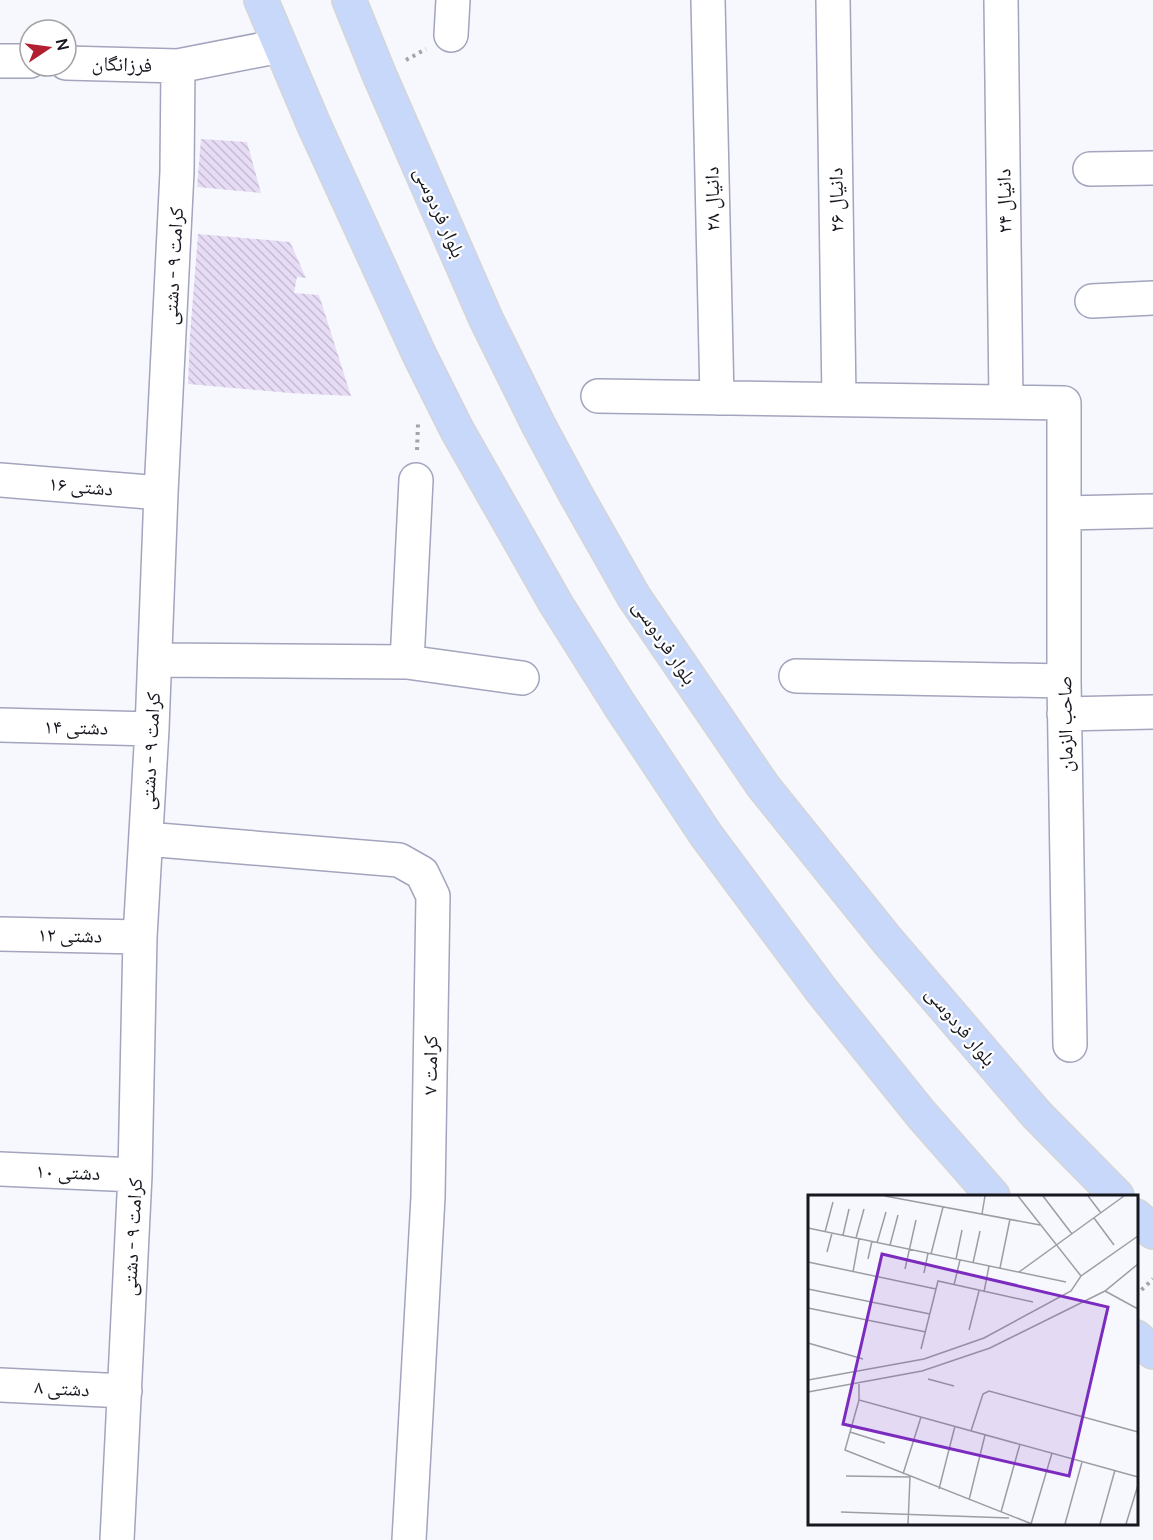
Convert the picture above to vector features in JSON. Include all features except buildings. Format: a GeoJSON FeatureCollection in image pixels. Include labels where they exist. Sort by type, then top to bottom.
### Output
{"type":"FeatureCollection","features":[{"type":"Feature","properties":{"kind":"main road"},"geometry":{"type":"LineString","coordinates":[[261,0],[314,125],[451,420],[563,614],[706,835],[822,991],[921,1114],[991,1195]]}},
{"type":"Feature","properties":{"kind":"main road","name":"بلوار فردوسی"},"geometry":{"type":"LineString","coordinates":[[349,0],[486,320],[544,436],[634,597],[771,795],[888,940],[1036,1115],[1115,1195]]}},
{"type":"Feature","properties":{"kind":"main road"},"geometry":{"type":"LineString","coordinates":[[1138,1217],[1153,1232]]}},
{"type":"Feature","properties":{"kind":"main road"},"geometry":{"type":"LineString","coordinates":[[1138,1337],[1153,1352]]}},
{"type":"Feature","properties":{"kind":"street"},"geometry":{"type":"LineString","coordinates":[[451,35],[453,0]]}},
{"type":"Feature","properties":{"kind":"street","name":"دانیال ۲۸"},"geometry":{"type":"LineString","coordinates":[[708,0],[717,398]]}},
{"type":"Feature","properties":{"kind":"street","name":"دانیال ۲۶"},"geometry":{"type":"LineString","coordinates":[[833,0],[839,399]]}},
{"type":"Feature","properties":{"kind":"street","name":"دانیال ۲۴"},"geometry":{"type":"LineString","coordinates":[[1001,0],[1006,402]]}},
{"type":"Feature","properties":{"kind":"street"},"geometry":{"type":"LineString","coordinates":[[178,66],[280,46]]}},
{"type":"Feature","properties":{"kind":"street"},"geometry":{"type":"LineString","coordinates":[[0,61],[18,62]]}},
{"type":"Feature","properties":{"kind":"street","name":"فرزانگان"},"geometry":{"type":"LineString","coordinates":[[78,63],[178,66]]}},
{"type":"Feature","properties":{"kind":"street","name":"کرامت ۹ - دشتی"},"geometry":{"type":"LineString","coordinates":[[117,1540],[135,1175],[140,937],[152,729],[177,172],[178,66]]}},
{"type":"Feature","properties":{"kind":"street"},"geometry":{"type":"LineString","coordinates":[[1090,169],[1153,168]]}},
{"type":"Feature","properties":{"kind":"street"},"geometry":{"type":"LineString","coordinates":[[1092,301],[1153,298]]}},
{"type":"Feature","properties":{"kind":"street"},"geometry":{"type":"LineString","coordinates":[[598,396],[1006,402]]}},
{"type":"Feature","properties":{"kind":"street","name":"صاحب الزمان"},"geometry":{"type":"LineString","coordinates":[[1006,402],[1064,403],[1064,714],[1070,1045]]}},
{"type":"Feature","properties":{"kind":"street","name":"دشتی ۱۶"},"geometry":{"type":"LineString","coordinates":[[0,480],[161,493]]}},
{"type":"Feature","properties":{"kind":"street"},"geometry":{"type":"LineString","coordinates":[[407,662],[416,480]]}},
{"type":"Feature","properties":{"kind":"street"},"geometry":{"type":"LineString","coordinates":[[1065,513],[1153,511]]}},
{"type":"Feature","properties":{"kind":"street"},"geometry":{"type":"LineString","coordinates":[[155,660],[407,662],[522,678]]}},
{"type":"Feature","properties":{"kind":"street"},"geometry":{"type":"LineString","coordinates":[[796,676],[1064,681]]}},
{"type":"Feature","properties":{"kind":"street"},"geometry":{"type":"LineString","coordinates":[[1064,714],[1153,712]]}},
{"type":"Feature","properties":{"kind":"street","name":"دشتی ۱۴"},"geometry":{"type":"LineString","coordinates":[[0,725],[152,729]]}},
{"type":"Feature","properties":{"kind":"street","name":"کرامت ۷"},"geometry":{"type":"LineString","coordinates":[[146,839],[399,860],[422,873],[433,896],[428,1197],[409,1540]]}},
{"type":"Feature","properties":{"kind":"street","name":"دشتی ۱۲"},"geometry":{"type":"LineString","coordinates":[[0,934],[140,937]]}},
{"type":"Feature","properties":{"kind":"street","name":"دشتی ۱۰"},"geometry":{"type":"LineString","coordinates":[[0,1169],[135,1175]]}},
{"type":"Feature","properties":{"kind":"street","name":"دشتی ۸"},"geometry":{"type":"LineString","coordinates":[[0,1385],[125,1391]]}},
{"type":"Feature","properties":{"kind":"path"},"geometry":{"type":"LineString","coordinates":[[380,74],[451,35]]}},
{"type":"Feature","properties":{"kind":"path"},"geometry":{"type":"LineString","coordinates":[[1138,1294],[1153,1279]]}}]}
